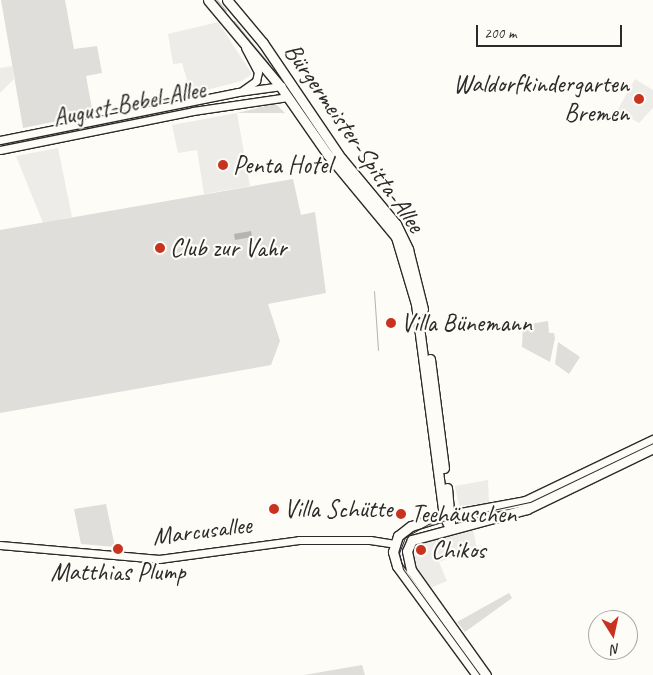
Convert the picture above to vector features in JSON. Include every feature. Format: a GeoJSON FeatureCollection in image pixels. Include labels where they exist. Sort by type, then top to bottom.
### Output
{"type":"FeatureCollection","features":[{"type":"Feature","properties":{"kind":"main road","name":"Bürgermeister-Spitta-Allee"},"geometry":{"type":"LineString","coordinates":[[208,0],[245,48],[280,86],[333,162],[387,222],[403,252],[416,304],[443,516],[450,528]]}},
{"type":"Feature","properties":{"kind":"main road","name":"Bürgermeister-Spitta-Allee"},"geometry":{"type":"LineString","coordinates":[[227,0],[285,74],[341,158],[396,224],[408,249],[422,302],[443,516]]}},
{"type":"Feature","properties":{"kind":"main road"},"geometry":{"type":"LineString","coordinates":[[224,20],[238,14]]}},
{"type":"Feature","properties":{"kind":"main road"},"geometry":{"type":"LineString","coordinates":[[478,675],[397,566],[394,544],[405,529],[443,516],[525,501],[653,440]]}},
{"type":"Feature","properties":{"kind":"main road"},"geometry":{"type":"LineString","coordinates":[[486,675],[411,570],[409,545],[416,538],[526,508],[653,448]]}},
{"type":"Feature","properties":{"kind":"main road"},"geometry":{"type":"LineString","coordinates":[[435,532],[443,516]]}},
{"type":"Feature","properties":{"kind":"main road","name":"Marcusallee"},"geometry":{"type":"LineString","coordinates":[[394,544],[409,545]]}},
{"type":"Feature","properties":{"kind":"street","name":"August-Bebel-Allee"},"geometry":{"type":"LineString","coordinates":[[238,92],[257,79],[258,72],[245,48]]}},
{"type":"Feature","properties":{"kind":"street"},"geometry":{"type":"LineString","coordinates":[[266,99],[280,86],[285,74]]}},
{"type":"Feature","properties":{"kind":"street"},"geometry":{"type":"LineString","coordinates":[[280,86],[291,88],[299,94]]}},
{"type":"Feature","properties":{"kind":"street","name":"August-Bebel-Allee"},"geometry":{"type":"LineString","coordinates":[[0,140],[191,101],[280,86]]}},
{"type":"Feature","properties":{"kind":"street","name":"August-Bebel-Allee"},"geometry":{"type":"LineString","coordinates":[[0,150],[193,111],[288,97]]}},
{"type":"Feature","properties":{"kind":"street"},"geometry":{"type":"LineString","coordinates":[[191,101],[193,111]]}},
{"type":"Feature","properties":{"kind":"street","name":"Marcusallee"},"geometry":{"type":"LineString","coordinates":[[0,545],[159,559],[299,540],[370,540],[394,544]]}},
{"type":"Feature","properties":{"kind":"shaded area"},"geometry":{"type":"Polygon","coordinates":[[[1,0],[65,0],[74,49],[97,46],[102,73],[86,76],[93,114],[23,128],[1,0]]]}},
{"type":"Feature","properties":{"kind":"shaded area"},"geometry":{"type":"Polygon","coordinates":[[[218,22],[252,74],[242,81],[191,94],[182,63],[173,64],[168,34],[218,22]]]}},
{"type":"Feature","properties":{"kind":"shaded area"},"geometry":{"type":"Polygon","coordinates":[[[12,66],[14,79],[0,93],[0,68],[12,66]]]}},
{"type":"Feature","properties":{"kind":"shaded area","name":"Waldorfkindergarten Bremen"},"geometry":{"type":"Polygon","coordinates":[[[635,79],[653,90],[653,108],[639,123],[617,111],[635,79]]]}},
{"type":"Feature","properties":{"kind":"shaded area"},"geometry":{"type":"Polygon","coordinates":[[[274,104],[285,113],[237,113],[274,104]]]}},
{"type":"Feature","properties":{"kind":"shaded area"},"geometry":{"type":"Polygon","coordinates":[[[237,113],[250,186],[204,194],[197,150],[178,153],[172,125],[237,113]]]}},
{"type":"Feature","properties":{"kind":"shaded area"},"geometry":{"type":"Polygon","coordinates":[[[58,148],[72,217],[43,223],[16,156],[58,148]]]}},
{"type":"Feature","properties":{"kind":"shaded area"},"geometry":{"type":"Polygon","coordinates":[[[293,179],[301,215],[315,212],[326,293],[268,304],[280,341],[271,365],[0,413],[0,230],[293,179]]]}},
{"type":"Feature","properties":{"kind":"shaded area"},"geometry":{"type":"Polygon","coordinates":[[[251,231],[252,237],[235,240],[234,234],[251,231]]]}},
{"type":"Feature","properties":{"kind":"shaded area"},"geometry":{"type":"Polygon","coordinates":[[[548,321],[549,333],[554,333],[555,338],[550,362],[522,347],[523,325],[548,321]]]}},
{"type":"Feature","properties":{"kind":"shaded area"},"geometry":{"type":"Polygon","coordinates":[[[558,342],[580,357],[569,374],[555,364],[558,342]]]}},
{"type":"Feature","properties":{"kind":"shaded area"},"geometry":{"type":"Polygon","coordinates":[[[488,480],[489,503],[459,506],[455,486],[488,480]]]}},
{"type":"Feature","properties":{"kind":"shaded area"},"geometry":{"type":"Polygon","coordinates":[[[106,504],[115,547],[81,544],[74,509],[106,504]]]}},
{"type":"Feature","properties":{"kind":"shaded area"},"geometry":{"type":"Polygon","coordinates":[[[473,529],[477,549],[439,562],[447,581],[430,588],[417,572],[413,558],[415,547],[425,540],[473,529]]]}},
{"type":"Feature","properties":{"kind":"shaded area"},"geometry":{"type":"Polygon","coordinates":[[[509,593],[512,598],[465,632],[457,622],[509,593]]]}},
{"type":"Feature","properties":{"kind":"shaded area"},"geometry":{"type":"Polygon","coordinates":[[[362,665],[365,675],[304,675],[362,665]]]}},
{"type":"Feature","properties":{"kind":"waterway"},"geometry":{"type":"LineString","coordinates":[[217,0],[226,11]]}},
{"type":"Feature","properties":{"kind":"waterway"},"geometry":{"type":"LineString","coordinates":[[234,21],[269,64]]}},
{"type":"Feature","properties":{"kind":"waterway"},"geometry":{"type":"LineString","coordinates":[[374,291],[378,350]]}},
{"type":"Feature","properties":{"kind":"tram line"},"geometry":{"type":"LineString","coordinates":[[480,675],[403,569],[399,553],[405,537],[428,524],[530,502],[653,443]]}},
{"type":"Feature","properties":{"kind":"place","name":"Waldorfkindergarten Bremen"},"geometry":{"type":"Point","coordinates":[639,99]}},
{"type":"Feature","properties":{"kind":"place","name":"Penta Hotel"},"geometry":{"type":"Point","coordinates":[223,165]}},
{"type":"Feature","properties":{"kind":"place","name":"Club zur Vahr"},"geometry":{"type":"Point","coordinates":[160,248]}},
{"type":"Feature","properties":{"kind":"place","name":"Villa Bünemann"},"geometry":{"type":"Point","coordinates":[391,323]}},
{"type":"Feature","properties":{"kind":"place","name":"Villa Schütte"},"geometry":{"type":"Point","coordinates":[274,509]}},
{"type":"Feature","properties":{"kind":"place","name":"Teehäuschen"},"geometry":{"type":"Point","coordinates":[401,514]}},
{"type":"Feature","properties":{"kind":"place","name":"Matthias Plump"},"geometry":{"type":"Point","coordinates":[118,549]}},
{"type":"Feature","properties":{"kind":"place","name":"Chikos"},"geometry":{"type":"Point","coordinates":[421,550]}}]}
